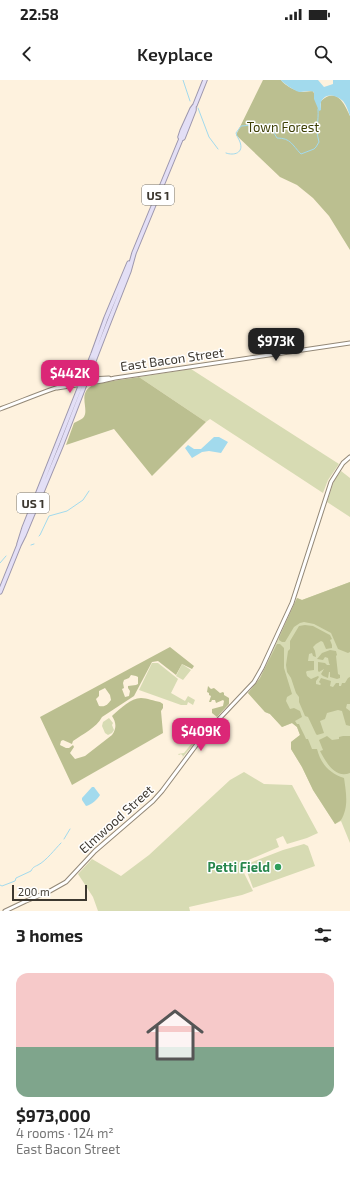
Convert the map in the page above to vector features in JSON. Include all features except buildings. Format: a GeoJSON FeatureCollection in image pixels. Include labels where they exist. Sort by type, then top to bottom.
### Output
{"type":"FeatureCollection","features":[{"type":"Feature","properties":{"kind":"main road","name":"US 1"},"geometry":{"type":"LineString","coordinates":[[0,592],[30,522],[85,384],[85,380],[126,268],[132,260],[181,139],[180,137],[182,131],[205,80]]}},
{"type":"Feature","properties":{"kind":"main road","name":"East Bacon Street"},"geometry":{"type":"LineString","coordinates":[[57,388],[350,343]]}},
{"type":"Feature","properties":{"kind":"main road","name":"East Bacon Street"},"geometry":{"type":"LineString","coordinates":[[0,410],[68,383],[115,378]]}},
{"type":"Feature","properties":{"kind":"main road","name":"US 1"},"geometry":{"type":"LineString","coordinates":[[19,545],[19,539],[80,385],[85,380]]}},
{"type":"Feature","properties":{"kind":"main road","name":"Elmwood Street"},"geometry":{"type":"LineString","coordinates":[[5,911],[50,891],[66,882],[95,851],[153,801],[203,736],[254,682],[292,602],[331,482],[343,463],[350,457]]}},
{"type":"Feature","properties":{"kind":"green space","name":"Town Forest"},"geometry":{"type":"Polygon","coordinates":[[[263,80],[281,80],[297,91],[313,91],[321,110],[321,101],[332,95],[340,99],[346,107],[350,116],[350,250],[329,216],[313,198],[297,185],[280,177],[236,135],[263,80]]]}},
{"type":"Feature","properties":{"kind":"green space"},"geometry":{"type":"Polygon","coordinates":[[[191,369],[339,464],[328,480],[323,493],[210,419],[206,422],[139,377],[191,369]]]}},
{"type":"Feature","properties":{"kind":"green space"},"geometry":{"type":"Polygon","coordinates":[[[139,377],[206,422],[152,476],[114,429],[66,445],[74,423],[82,419],[85,415],[84,398],[90,387],[106,382],[139,377]]]}},
{"type":"Feature","properties":{"kind":"green space"},"geometry":{"type":"Polygon","coordinates":[[[341,471],[350,478],[350,517],[327,502],[334,481],[341,471]]]}},
{"type":"Feature","properties":{"kind":"green space"},"geometry":{"type":"Polygon","coordinates":[[[350,582],[350,843],[341,821],[335,824],[313,790],[291,749],[291,742],[300,735],[297,727],[292,723],[282,727],[270,714],[265,712],[248,693],[259,680],[297,598],[302,600],[350,582]]]}},
{"type":"Feature","properties":{"kind":"green space"},"geometry":{"type":"Polygon","coordinates":[[[350,582],[350,652],[348,653],[338,649],[331,633],[314,624],[304,622],[294,627],[285,642],[279,640],[297,598],[302,600],[350,582]]]}},
{"type":"Feature","properties":{"kind":"green space"},"geometry":{"type":"Polygon","coordinates":[[[299,626],[313,626],[330,635],[332,639],[330,640],[332,648],[326,649],[321,641],[313,647],[316,657],[313,656],[312,653],[309,654],[308,661],[314,661],[314,670],[307,671],[307,676],[311,679],[318,676],[319,677],[316,684],[320,685],[321,684],[319,682],[321,678],[331,681],[330,686],[333,687],[336,683],[339,683],[339,686],[341,686],[342,683],[345,683],[350,677],[350,704],[347,704],[346,708],[350,711],[350,726],[346,725],[342,711],[338,710],[327,713],[325,719],[320,721],[324,733],[317,735],[308,717],[305,716],[299,702],[299,697],[287,672],[286,665],[288,651],[290,649],[290,641],[299,626]]]}},
{"type":"Feature","properties":{"kind":"green space"},"geometry":{"type":"Polygon","coordinates":[[[277,644],[280,644],[284,648],[284,668],[292,694],[287,697],[286,701],[290,709],[294,708],[300,711],[302,717],[295,721],[299,724],[312,749],[317,749],[326,767],[330,771],[344,778],[346,805],[344,815],[341,820],[335,824],[313,790],[291,749],[291,742],[300,735],[297,727],[292,723],[282,727],[270,714],[265,712],[248,693],[260,678],[277,644]]]}},
{"type":"Feature","properties":{"kind":"green space"},"geometry":{"type":"Polygon","coordinates":[[[170,647],[194,666],[192,669],[182,664],[176,675],[158,661],[152,662],[134,696],[102,717],[93,728],[73,741],[72,744],[63,740],[61,741],[60,745],[66,748],[73,745],[74,747],[70,753],[75,759],[85,756],[112,735],[115,730],[115,725],[112,716],[126,704],[137,698],[146,698],[163,704],[161,711],[163,733],[72,785],[40,717],[170,647]],[[131,675],[129,678],[124,680],[123,683],[124,688],[122,689],[125,697],[129,696],[130,691],[128,686],[138,684],[138,677],[131,675]],[[105,688],[99,691],[99,696],[96,699],[99,706],[106,705],[111,700],[110,695],[105,688]]]}},
{"type":"Feature","properties":{"kind":"green space"},"geometry":{"type":"Polygon","coordinates":[[[330,650],[336,651],[337,655],[338,674],[340,675],[340,678],[337,679],[330,677],[330,672],[328,678],[323,676],[321,674],[324,669],[319,672],[318,671],[318,662],[330,665],[328,658],[325,657],[323,660],[317,659],[322,653],[330,650]]]}},
{"type":"Feature","properties":{"kind":"green space"},"geometry":{"type":"Polygon","coordinates":[[[152,663],[158,663],[178,679],[171,693],[185,701],[188,696],[195,700],[193,705],[188,702],[187,705],[181,705],[139,690],[152,663]]]}},
{"type":"Feature","properties":{"kind":"green space"},"geometry":{"type":"Polygon","coordinates":[[[182,664],[191,670],[183,680],[176,676],[182,664]]]}},
{"type":"Feature","properties":{"kind":"green space"},"geometry":{"type":"Polygon","coordinates":[[[208,686],[211,689],[214,688],[220,693],[223,692],[224,695],[229,698],[229,704],[217,717],[212,713],[212,709],[223,706],[224,701],[223,700],[216,703],[215,700],[212,700],[209,702],[211,696],[207,692],[208,686]]]}},
{"type":"Feature","properties":{"kind":"green space"},"geometry":{"type":"Polygon","coordinates":[[[109,718],[113,723],[112,725],[114,730],[108,735],[105,733],[102,726],[103,722],[109,718]]]}},
{"type":"Feature","properties":{"kind":"green space"},"geometry":{"type":"Polygon","coordinates":[[[196,719],[206,726],[207,724],[209,726],[182,758],[183,756],[181,754],[178,754],[184,753],[192,743],[191,740],[189,740],[187,729],[193,733],[200,723],[196,721],[191,723],[189,726],[186,721],[192,722],[196,719]]]}},
{"type":"Feature","properties":{"kind":"green space"},"geometry":{"type":"Polygon","coordinates":[[[327,736],[332,740],[339,739],[339,737],[343,736],[350,736],[350,773],[340,774],[335,772],[325,760],[320,751],[323,750],[319,740],[327,736]]]}},
{"type":"Feature","properties":{"kind":"green space"},"geometry":{"type":"Polygon","coordinates":[[[244,772],[264,784],[292,785],[318,833],[287,844],[283,836],[276,839],[279,847],[240,865],[253,891],[242,895],[189,907],[190,911],[98,911],[93,897],[78,874],[92,859],[121,876],[149,855],[230,780],[244,772]]]}},
{"type":"Feature","properties":{"kind":"green space","name":"Petti Field"},"geometry":{"type":"Polygon","coordinates":[[[304,844],[308,846],[315,866],[253,888],[246,869],[247,864],[283,850],[304,844]]]}},
{"type":"Feature","properties":{"kind":"water"},"geometry":{"type":"Polygon","coordinates":[[[281,80],[318,80],[324,87],[333,84],[333,80],[350,80],[350,116],[343,101],[338,98],[330,95],[324,98],[321,102],[321,110],[319,111],[314,99],[314,92],[298,92],[281,80]]]}},
{"type":"Feature","properties":{"kind":"water"},"geometry":{"type":"Polygon","coordinates":[[[214,437],[219,437],[228,442],[221,453],[209,451],[202,452],[192,458],[185,448],[188,445],[194,449],[201,449],[214,437]]]}},
{"type":"Feature","properties":{"kind":"water"},"geometry":{"type":"Polygon","coordinates":[[[92,787],[94,787],[100,795],[94,802],[86,806],[82,798],[92,787]]]}},
{"type":"Feature","properties":{"kind":"waterway"},"geometry":{"type":"LineString","coordinates":[[183,80],[190,101]]}},
{"type":"Feature","properties":{"kind":"waterway"},"geometry":{"type":"LineString","coordinates":[[198,108],[209,137],[218,149]]}},
{"type":"Feature","properties":{"kind":"waterway"},"geometry":{"type":"LineString","coordinates":[[226,153],[235,154],[241,149],[236,133],[241,126],[252,125],[258,128],[269,124],[273,126],[274,133],[277,138],[285,139],[301,154],[314,149],[319,142],[317,132],[318,109]]}},
{"type":"Feature","properties":{"kind":"waterway"},"geometry":{"type":"LineString","coordinates":[[39,536],[49,516],[67,511],[83,500],[89,491]]}},
{"type":"Feature","properties":{"kind":"waterway"},"geometry":{"type":"LineString","coordinates":[[0,563],[6,556]]}},
{"type":"Feature","properties":{"kind":"waterway"},"geometry":{"type":"LineString","coordinates":[[64,839],[70,829]]}},
{"type":"Feature","properties":{"kind":"waterway"},"geometry":{"type":"LineString","coordinates":[[0,885],[2,886],[15,881],[16,878],[31,871],[34,867],[47,858],[61,843]]}},
{"type":"Feature","properties":{"kind":"place","name":"Petti Field"},"geometry":{"type":"Point","coordinates":[278,867]}}]}
